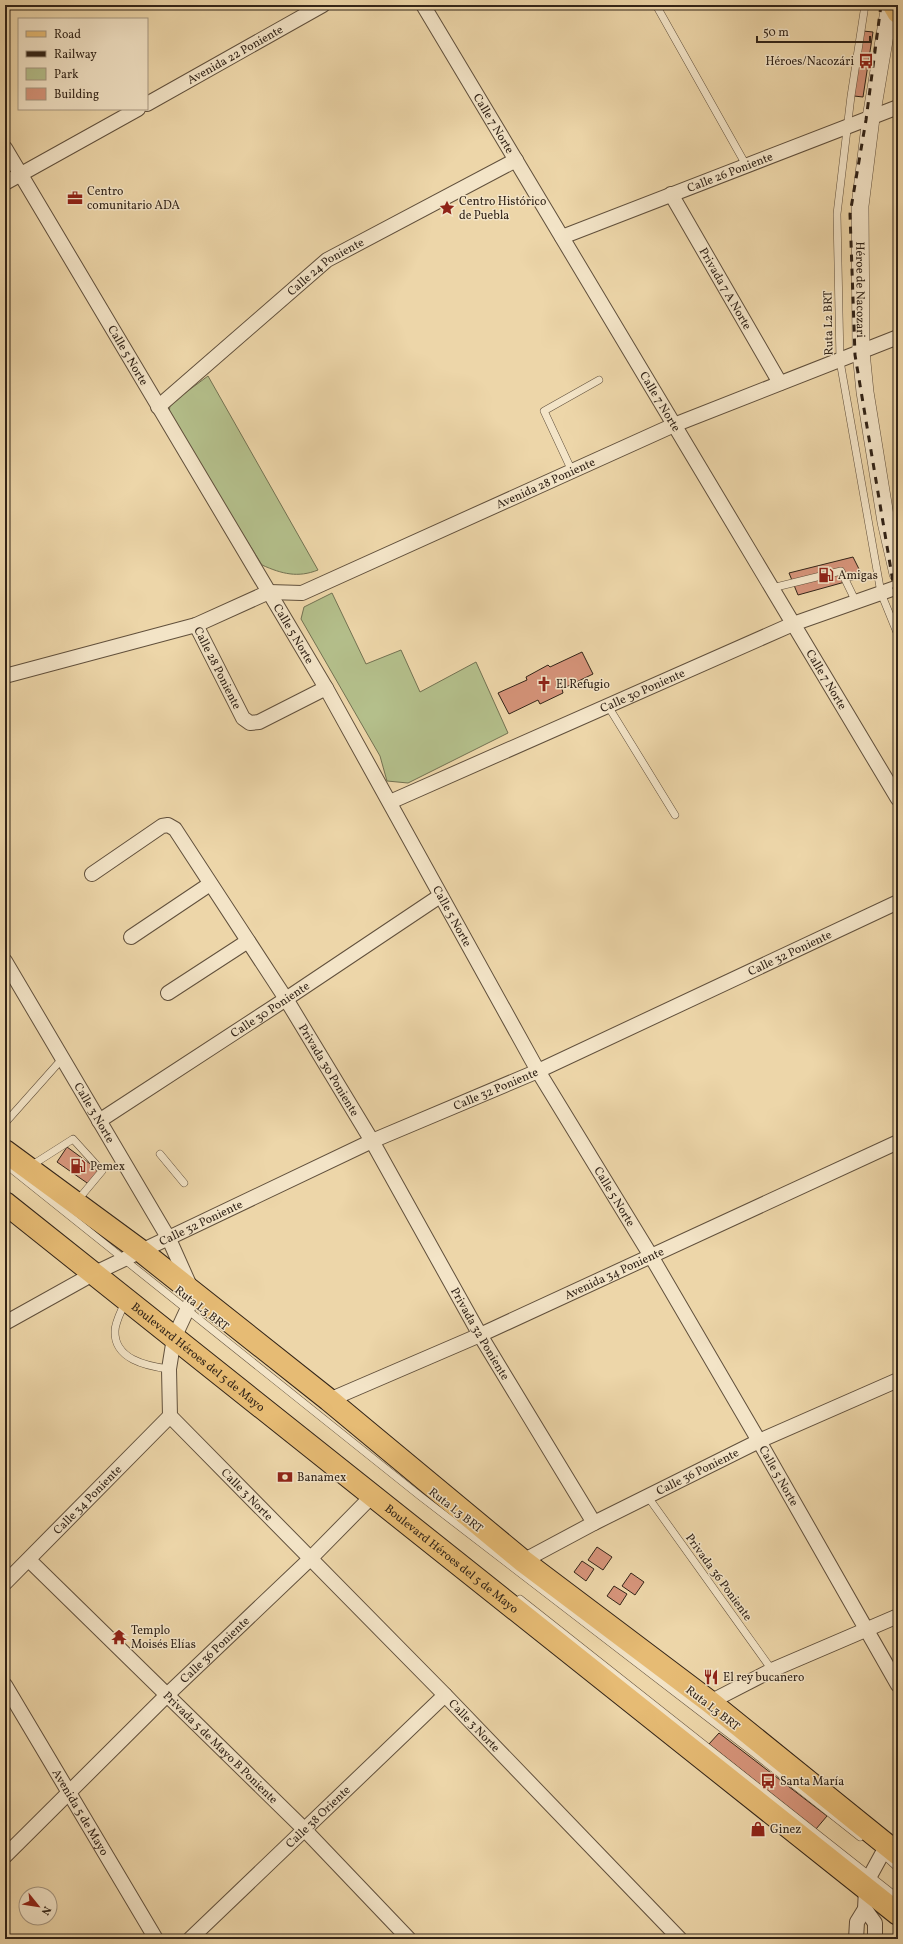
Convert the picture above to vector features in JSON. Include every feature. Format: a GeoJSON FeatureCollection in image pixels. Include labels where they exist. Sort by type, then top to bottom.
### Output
{"type":"FeatureCollection","features":[{"type":"Feature","properties":{"kind":"main road"},"geometry":{"type":"LineString","coordinates":[[894,5],[898,12]]}},
{"type":"Feature","properties":{"kind":"main road"},"geometry":{"type":"LineString","coordinates":[[5,1151],[75,1203],[133,1256],[191,1303],[329,1400],[523,1561],[710,1702],[885,1849]]}},
{"type":"Feature","properties":{"kind":"main road","name":"Boulevard Héroes del 5 de Mayo"},"geometry":{"type":"LineString","coordinates":[[5,1203],[96,1272],[126,1300],[175,1336],[368,1487],[867,1891],[898,1914]]}},
{"type":"Feature","properties":{"kind":"street","name":"Avenida 22 Poniente"},"geometry":{"type":"LineString","coordinates":[[148,103],[323,5]]}},
{"type":"Feature","properties":{"kind":"street","name":"Calle 7 Norte"},"geometry":{"type":"LineString","coordinates":[[423,5],[898,799]]}},
{"type":"Feature","properties":{"kind":"street","name":"Héroe de Nacozari"},"geometry":{"type":"LineString","coordinates":[[890,5],[871,118],[860,206],[861,352],[865,392],[886,522],[898,574]]}},
{"type":"Feature","properties":{"kind":"street","name":"Calle 26 Poniente"},"geometry":{"type":"LineString","coordinates":[[562,236],[898,107]]}},
{"type":"Feature","properties":{"kind":"street"},"geometry":{"type":"LineString","coordinates":[[5,183],[136,110]]}},
{"type":"Feature","properties":{"kind":"street","name":"Calle 5 Norte"},"geometry":{"type":"LineString","coordinates":[[5,148],[158,408],[326,688],[538,1071],[651,1256],[760,1441],[898,1684]]}},
{"type":"Feature","properties":{"kind":"street","name":"Calle 24 Poniente"},"geometry":{"type":"LineString","coordinates":[[158,408],[327,260],[516,160]]}},
{"type":"Feature","properties":{"kind":"street","name":"Privada 7 A Norte"},"geometry":{"type":"LineString","coordinates":[[671,194],[780,383]]}},
{"type":"Feature","properties":{"kind":"street","name":"Avenida 28 Poniente"},"geometry":{"type":"LineString","coordinates":[[196,626],[269,592],[302,593],[674,425],[898,337]]}},
{"type":"Feature","properties":{"kind":"street","name":"Calle 30 Poniente"},"geometry":{"type":"LineString","coordinates":[[390,802],[793,624],[898,587]]}},
{"type":"Feature","properties":{"kind":"street","name":"Calle 28 Poniente"},"geometry":{"type":"LineString","coordinates":[[5,676],[196,626],[243,718],[250,723],[259,722],[326,688]]}},
{"type":"Feature","properties":{"kind":"street","name":"Privada 30 Poniente"},"geometry":{"type":"LineString","coordinates":[[92,874],[162,826],[168,825],[175,829],[286,1000],[372,1141]]}},
{"type":"Feature","properties":{"kind":"street"},"geometry":{"type":"LineString","coordinates":[[131,938],[210,884]]}},
{"type":"Feature","properties":{"kind":"street","name":"Calle 30 Poniente"},"geometry":{"type":"LineString","coordinates":[[99,1121],[286,1000],[440,896]]}},
{"type":"Feature","properties":{"kind":"street","name":"Calle 32 Poniente"},"geometry":{"type":"LineString","coordinates":[[5,1323],[96,1272],[133,1256],[372,1141],[538,1071],[898,902]]}},
{"type":"Feature","properties":{"kind":"street"},"geometry":{"type":"LineString","coordinates":[[168,993],[248,941]]}},
{"type":"Feature","properties":{"kind":"street","name":"Calle 3 Norte"},"geometry":{"type":"LineString","coordinates":[[5,961],[168,1239],[191,1303]]}},
{"type":"Feature","properties":{"kind":"street","name":"Privada 32 Poniente"},"geometry":{"type":"LineString","coordinates":[[372,1141],[480,1335],[594,1523]]}},
{"type":"Feature","properties":{"kind":"street","name":"Avenida 34 Poniente"},"geometry":{"type":"LineString","coordinates":[[329,1400],[480,1335],[898,1142]]}},
{"type":"Feature","properties":{"kind":"street"},"geometry":{"type":"LineString","coordinates":[[170,1416],[169,1369],[175,1336],[191,1303]]}},
{"type":"Feature","properties":{"kind":"street","name":"Calle 36 Poniente"},"geometry":{"type":"LineString","coordinates":[[523,1561],[594,1523],[760,1441],[898,1380]]}},
{"type":"Feature","properties":{"kind":"street","name":"Calle 3 Norte"},"geometry":{"type":"LineString","coordinates":[[170,1416],[445,1695],[673,1937]]}},
{"type":"Feature","properties":{"kind":"street","name":"Calle 34 Poniente"},"geometry":{"type":"LineString","coordinates":[[5,1583],[170,1416]]}},
{"type":"Feature","properties":{"kind":"street","name":"Calle 36 Poniente"},"geometry":{"type":"LineString","coordinates":[[5,1856],[167,1695],[310,1559],[368,1487]]}},
{"type":"Feature","properties":{"kind":"street","name":"Privada 5 de Mayo B Poniente"},"geometry":{"type":"LineString","coordinates":[[29,1560],[304,1829],[409,1939]]}},
{"type":"Feature","properties":{"kind":"street"},"geometry":{"type":"LineString","coordinates":[[710,1702],[772,1670],[898,1616]]}},
{"type":"Feature","properties":{"kind":"street","name":"Avenida 5 de Mayo"},"geometry":{"type":"LineString","coordinates":[[5,1686],[70,1792],[156,1939]]}},
{"type":"Feature","properties":{"kind":"street","name":"Calle 38 Oriente"},"geometry":{"type":"LineString","coordinates":[[190,1939],[445,1695]]}},
{"type":"Feature","properties":{"kind":"street"},"geometry":{"type":"LineString","coordinates":[[856,1939],[857,1922],[867,1891],[885,1849]]}},
{"type":"Feature","properties":{"kind":"street"},"geometry":{"type":"LineString","coordinates":[[867,1891],[875,1923],[875,1939]]}},
{"type":"Feature","properties":{"kind":"lane"},"geometry":{"type":"LineString","coordinates":[[656,5],[746,165]]}},
{"type":"Feature","properties":{"kind":"lane","name":"Ruta L2 BRT"},"geometry":{"type":"LineString","coordinates":[[865,5],[850,96],[848,126],[837,214],[840,361],[880,593],[898,635]]}},
{"type":"Feature","properties":{"kind":"lane"},"geometry":{"type":"LineString","coordinates":[[572,470],[544,411],[599,380]]}},
{"type":"Feature","properties":{"kind":"lane"},"geometry":{"type":"LineString","coordinates":[[772,588],[841,571],[856,602]]}},
{"type":"Feature","properties":{"kind":"lane"},"geometry":{"type":"LineString","coordinates":[[608,706],[675,815]]}},
{"type":"Feature","properties":{"kind":"lane"},"geometry":{"type":"LineString","coordinates":[[5,1123],[62,1059]]}},
{"type":"Feature","properties":{"kind":"lane"},"geometry":{"type":"LineString","coordinates":[[28,1168],[73,1140],[102,1171],[75,1203]]}},
{"type":"Feature","properties":{"kind":"lane"},"geometry":{"type":"LineString","coordinates":[[160,1154],[184,1183]]}},
{"type":"Feature","properties":{"kind":"lane"},"geometry":{"type":"LineString","coordinates":[[5,1164],[133,1256]]}},
{"type":"Feature","properties":{"kind":"lane"},"geometry":{"type":"LineString","coordinates":[[5,1196],[175,1336]]}},
{"type":"Feature","properties":{"kind":"lane"},"geometry":{"type":"LineString","coordinates":[[126,1300],[115,1329],[116,1345],[125,1354],[137,1362],[154,1367],[169,1369]]}},
{"type":"Feature","properties":{"kind":"lane","name":"Ruta L3 BRT"},"geometry":{"type":"LineString","coordinates":[[191,1303],[256,1364],[420,1496],[750,1750],[885,1849],[898,1868]]}},
{"type":"Feature","properties":{"kind":"lane","name":"Privada 36 Poniente"},"geometry":{"type":"LineString","coordinates":[[648,1497],[772,1670]]}},
{"type":"Feature","properties":{"kind":"lane"},"geometry":{"type":"LineString","coordinates":[[513,1593],[867,1891],[898,1898]]}},
{"type":"Feature","properties":{"kind":"green space"},"geometry":{"type":"Polygon","coordinates":[[[208,376],[318,570],[304,574],[290,574],[276,571],[262,565],[169,416],[170,404],[208,376]]]}},
{"type":"Feature","properties":{"kind":"green space"},"geometry":{"type":"Polygon","coordinates":[[[332,593],[366,664],[401,650],[420,692],[476,662],[508,733],[408,783],[387,781],[380,756],[301,619],[304,607],[332,593]]]}},
{"type":"Feature","properties":{"kind":"building"},"geometry":{"type":"Polygon","coordinates":[[[863,31],[873,32],[863,97],[854,96],[863,31]]]}},
{"type":"Feature","properties":{"kind":"building","name":"Amigas"},"geometry":{"type":"Polygon","coordinates":[[[853,557],[863,577],[798,595],[789,573],[853,557]]]}},
{"type":"Feature","properties":{"kind":"building","name":"El Refugio"},"geometry":{"type":"Polygon","coordinates":[[[582,652],[593,674],[562,689],[563,693],[540,704],[538,700],[509,714],[498,693],[527,680],[526,677],[548,665],[550,667],[582,652]]]}},
{"type":"Feature","properties":{"kind":"building","name":"Pemex"},"geometry":{"type":"Polygon","coordinates":[[[67,1147],[100,1171],[90,1185],[57,1162],[67,1147]]]}},
{"type":"Feature","properties":{"kind":"building"},"geometry":{"type":"Polygon","coordinates":[[[597,1547],[612,1557],[603,1570],[588,1560],[597,1547]]]}},
{"type":"Feature","properties":{"kind":"building"},"geometry":{"type":"Polygon","coordinates":[[[582,1561],[594,1569],[586,1581],[574,1572],[582,1561]]]}},
{"type":"Feature","properties":{"kind":"building"},"geometry":{"type":"Polygon","coordinates":[[[631,1573],[644,1582],[635,1595],[622,1586],[631,1573]]]}},
{"type":"Feature","properties":{"kind":"building"},"geometry":{"type":"Polygon","coordinates":[[[614,1586],[627,1594],[620,1605],[607,1596],[614,1586]]]}},
{"type":"Feature","properties":{"kind":"building"},"geometry":{"type":"Polygon","coordinates":[[[719,1733],[827,1816],[816,1829],[709,1744],[719,1733]]]}},
{"type":"Feature","properties":{"kind":"railway"},"geometry":{"type":"LineString","coordinates":[[881,5],[866,120],[850,214],[855,355],[894,588],[898,599]]}},
{"type":"Feature","properties":{"kind":"place","name":"Héroes/Nacozári"},"geometry":{"type":"Point","coordinates":[866,61]}},
{"type":"Feature","properties":{"kind":"place","name":"Centro comunitario ADA"},"geometry":{"type":"Point","coordinates":[75,198]}},
{"type":"Feature","properties":{"kind":"place","name":"Centro Histórico de Puebla"},"geometry":{"type":"Point","coordinates":[447,208]}},
{"type":"Feature","properties":{"kind":"place","name":"Amigas"},"geometry":{"type":"Point","coordinates":[826,575]}},
{"type":"Feature","properties":{"kind":"place","name":"El Refugio"},"geometry":{"type":"Point","coordinates":[544,684]}},
{"type":"Feature","properties":{"kind":"place","name":"Pemex"},"geometry":{"type":"Point","coordinates":[78,1166]}},
{"type":"Feature","properties":{"kind":"place","name":"Banamex"},"geometry":{"type":"Point","coordinates":[285,1477]}},
{"type":"Feature","properties":{"kind":"place","name":"Templo Moisés Elías"},"geometry":{"type":"Point","coordinates":[119,1637]}},
{"type":"Feature","properties":{"kind":"place","name":"El rey bucanero"},"geometry":{"type":"Point","coordinates":[711,1677]}},
{"type":"Feature","properties":{"kind":"place","name":"Santa María"},"geometry":{"type":"Point","coordinates":[768,1781]}},
{"type":"Feature","properties":{"kind":"place","name":"Ginez"},"geometry":{"type":"Point","coordinates":[758,1829]}}]}
